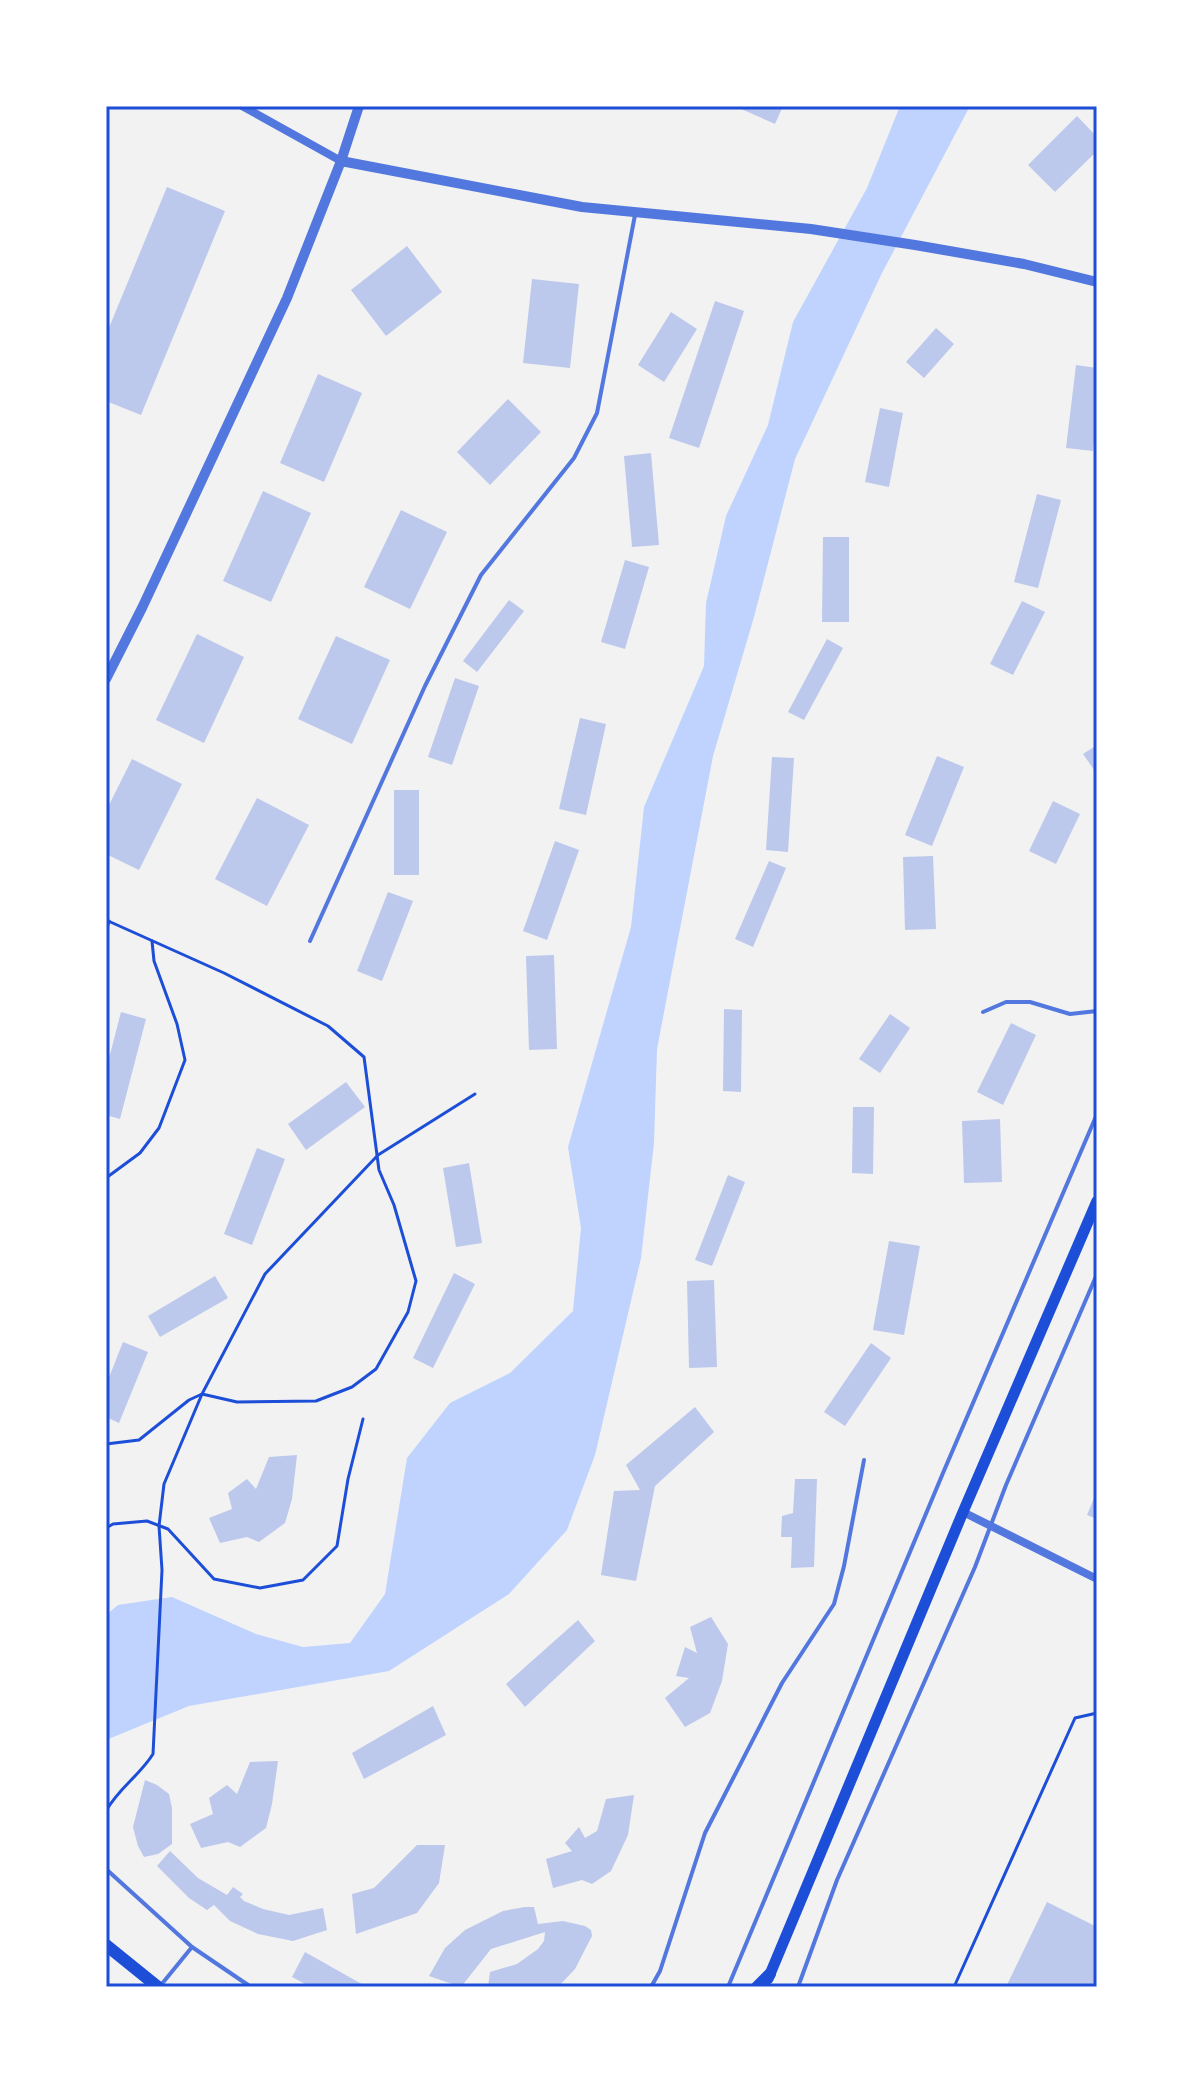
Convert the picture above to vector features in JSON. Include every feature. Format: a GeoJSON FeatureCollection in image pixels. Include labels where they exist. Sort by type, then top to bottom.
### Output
{"type":"FeatureCollection","features":[{"type":"Feature","properties":{"kind":"main road"},"geometry":{"type":"LineString","coordinates":[[764,1987],[1097,1201]]}},
{"type":"Feature","properties":{"kind":"main road"},"geometry":{"type":"LineString","coordinates":[[106,1945],[159,1987]]}},
{"type":"Feature","properties":{"kind":"main road"},"geometry":{"type":"LineString","coordinates":[[757,1987],[770,1974]]}},
{"type":"Feature","properties":{"kind":"street"},"geometry":{"type":"LineString","coordinates":[[242,106],[341,161],[582,207],[811,229],[915,245],[1024,264],[1097,282]]}},
{"type":"Feature","properties":{"kind":"street"},"geometry":{"type":"LineString","coordinates":[[106,679],[287,298],[341,161],[359,106]]}},
{"type":"Feature","properties":{"kind":"street"},"geometry":{"type":"LineString","coordinates":[[963,1512],[1097,1579]]}},
{"type":"Feature","properties":{"kind":"lane"},"geometry":{"type":"LineString","coordinates":[[310,941],[425,686],[481,575],[574,458],[597,413],[636,212]]}},
{"type":"Feature","properties":{"kind":"lane"},"geometry":{"type":"LineString","coordinates":[[983,1012],[1006,1002],[1030,1002],[1070,1014],[1097,1011]]}},
{"type":"Feature","properties":{"kind":"lane"},"geometry":{"type":"LineString","coordinates":[[728,1987],[936,1487],[1097,1114]]}},
{"type":"Feature","properties":{"kind":"lane"},"geometry":{"type":"LineString","coordinates":[[798,1987],[837,1880],[975,1567],[1006,1485],[1097,1274]]}},
{"type":"Feature","properties":{"kind":"lane"},"geometry":{"type":"LineString","coordinates":[[651,1987],[660,1971],[705,1833],[782,1683],[834,1604],[864,1460]]}},
{"type":"Feature","properties":{"kind":"lane"},"geometry":{"type":"LineString","coordinates":[[106,1869],[192,1947],[251,1987]]}},
{"type":"Feature","properties":{"kind":"lane"},"geometry":{"type":"LineString","coordinates":[[159,1987],[192,1947]]}},
{"type":"Feature","properties":{"kind":"path"},"geometry":{"type":"LineString","coordinates":[[106,932],[108,921],[224,973],[328,1026],[364,1057],[379,1170],[394,1205],[416,1281],[408,1312],[394,1341],[376,1369],[352,1387],[316,1401],[237,1402],[202,1394],[189,1400],[139,1440],[106,1444]]}},
{"type":"Feature","properties":{"kind":"path"},"geometry":{"type":"LineString","coordinates":[[106,1178],[140,1153],[159,1128],[185,1060],[177,1024],[154,961],[152,941]]}},
{"type":"Feature","properties":{"kind":"path"},"geometry":{"type":"LineString","coordinates":[[106,1811],[153,1754],[162,1570],[159,1526],[164,1484],[202,1394],[265,1274],[378,1155],[475,1094]]}},
{"type":"Feature","properties":{"kind":"path"},"geometry":{"type":"LineString","coordinates":[[106,1528],[113,1524],[147,1521],[168,1529],[198,1558],[214,1579],[260,1588],[303,1580],[337,1546],[348,1479],[363,1419]]}},
{"type":"Feature","properties":{"kind":"path"},"geometry":{"type":"LineString","coordinates":[[954,1987],[1075,1718],[1097,1713]]}},
{"type":"Feature","properties":{"kind":"water"},"geometry":{"type":"Polygon","coordinates":[[[900,106],[970,106],[881,275],[795,459],[754,617],[713,756],[657,1049],[654,1143],[641,1258],[595,1455],[567,1530],[509,1594],[389,1671],[189,1706],[106,1740],[106,1615],[118,1605],[172,1597],[256,1634],[303,1647],[350,1643],[385,1594],[407,1458],[450,1403],[510,1373],[573,1311],[581,1228],[568,1147],[631,927],[644,807],[704,666],[706,603],[726,516],[768,425],[793,322],[867,188],[900,106]]]}},
{"type":"Feature","properties":{"kind":"building"},"geometry":{"type":"Polygon","coordinates":[[[740,106],[783,106],[775,124],[740,106]]]}},
{"type":"Feature","properties":{"kind":"building"},"geometry":{"type":"Polygon","coordinates":[[[1077,116],[1097,137],[1097,151],[1055,192],[1028,165],[1077,116]]]}},
{"type":"Feature","properties":{"kind":"building"},"geometry":{"type":"Polygon","coordinates":[[[167,187],[225,211],[141,415],[106,401],[106,335],[167,187]]]}},
{"type":"Feature","properties":{"kind":"building"},"geometry":{"type":"Polygon","coordinates":[[[407,246],[442,292],[386,336],[351,290],[407,246]]]}},
{"type":"Feature","properties":{"kind":"building"},"geometry":{"type":"Polygon","coordinates":[[[532,279],[579,284],[570,368],[523,363],[532,279]]]}},
{"type":"Feature","properties":{"kind":"building"},"geometry":{"type":"Polygon","coordinates":[[[715,301],[744,311],[699,448],[669,438],[715,301]]]}},
{"type":"Feature","properties":{"kind":"building"},"geometry":{"type":"Polygon","coordinates":[[[671,312],[697,329],[664,382],[638,365],[671,312]]]}},
{"type":"Feature","properties":{"kind":"building"},"geometry":{"type":"Polygon","coordinates":[[[936,328],[954,344],[924,378],[906,362],[936,328]]]}},
{"type":"Feature","properties":{"kind":"building"},"geometry":{"type":"Polygon","coordinates":[[[1076,365],[1097,368],[1097,419],[1093,451],[1066,448],[1076,365]]]}},
{"type":"Feature","properties":{"kind":"building"},"geometry":{"type":"Polygon","coordinates":[[[318,374],[362,393],[324,482],[280,463],[318,374]]]}},
{"type":"Feature","properties":{"kind":"building"},"geometry":{"type":"Polygon","coordinates":[[[508,399],[541,432],[490,485],[457,452],[508,399]]]}},
{"type":"Feature","properties":{"kind":"building"},"geometry":{"type":"Polygon","coordinates":[[[880,408],[903,413],[889,487],[865,482],[880,408]]]}},
{"type":"Feature","properties":{"kind":"building"},"geometry":{"type":"Polygon","coordinates":[[[651,453],[659,545],[632,547],[624,456],[651,453]]]}},
{"type":"Feature","properties":{"kind":"building"},"geometry":{"type":"Polygon","coordinates":[[[263,491],[311,513],[271,602],[223,581],[263,491]]]}},
{"type":"Feature","properties":{"kind":"building"},"geometry":{"type":"Polygon","coordinates":[[[1037,494],[1061,500],[1038,588],[1014,582],[1037,494]]]}},
{"type":"Feature","properties":{"kind":"building"},"geometry":{"type":"Polygon","coordinates":[[[401,510],[447,532],[410,609],[364,587],[401,510]]]}},
{"type":"Feature","properties":{"kind":"building"},"geometry":{"type":"Polygon","coordinates":[[[823,537],[849,537],[849,622],[822,622],[823,537]]]}},
{"type":"Feature","properties":{"kind":"building"},"geometry":{"type":"Polygon","coordinates":[[[625,560],[649,567],[625,649],[601,642],[625,560]]]}},
{"type":"Feature","properties":{"kind":"building"},"geometry":{"type":"Polygon","coordinates":[[[509,600],[524,611],[477,672],[463,661],[509,600]]]}},
{"type":"Feature","properties":{"kind":"building"},"geometry":{"type":"Polygon","coordinates":[[[1022,601],[1045,612],[1013,675],[990,664],[1022,601]]]}},
{"type":"Feature","properties":{"kind":"building"},"geometry":{"type":"Polygon","coordinates":[[[197,634],[244,657],[204,743],[156,720],[197,634]]]}},
{"type":"Feature","properties":{"kind":"building"},"geometry":{"type":"Polygon","coordinates":[[[336,636],[390,660],[352,744],[298,719],[336,636]]]}},
{"type":"Feature","properties":{"kind":"building"},"geometry":{"type":"Polygon","coordinates":[[[827,639],[843,648],[804,720],[788,712],[827,639]]]}},
{"type":"Feature","properties":{"kind":"building"},"geometry":{"type":"Polygon","coordinates":[[[455,678],[479,686],[452,765],[428,757],[455,678]]]}},
{"type":"Feature","properties":{"kind":"building"},"geometry":{"type":"Polygon","coordinates":[[[580,718],[606,724],[586,815],[559,809],[580,718]]]}},
{"type":"Feature","properties":{"kind":"building"},"geometry":{"type":"Polygon","coordinates":[[[1097,745],[1097,774],[1083,754],[1097,745]]]}},
{"type":"Feature","properties":{"kind":"building"},"geometry":{"type":"Polygon","coordinates":[[[937,756],[964,767],[932,846],[905,835],[937,756]]]}},
{"type":"Feature","properties":{"kind":"building"},"geometry":{"type":"Polygon","coordinates":[[[772,757],[794,758],[788,852],[766,850],[772,757]]]}},
{"type":"Feature","properties":{"kind":"building"},"geometry":{"type":"Polygon","coordinates":[[[132,759],[182,784],[139,870],[106,854],[106,811],[132,759]]]}},
{"type":"Feature","properties":{"kind":"building"},"geometry":{"type":"Polygon","coordinates":[[[394,790],[419,790],[419,875],[394,875],[394,790]]]}},
{"type":"Feature","properties":{"kind":"building"},"geometry":{"type":"Polygon","coordinates":[[[257,798],[309,825],[267,906],[215,879],[257,798]]]}},
{"type":"Feature","properties":{"kind":"building"},"geometry":{"type":"Polygon","coordinates":[[[1053,801],[1080,814],[1056,864],[1029,851],[1053,801]]]}},
{"type":"Feature","properties":{"kind":"building"},"geometry":{"type":"Polygon","coordinates":[[[555,841],[579,850],[547,940],[523,931],[555,841]]]}},
{"type":"Feature","properties":{"kind":"building"},"geometry":{"type":"Polygon","coordinates":[[[933,856],[936,929],[905,930],[903,857],[933,856]]]}},
{"type":"Feature","properties":{"kind":"building"},"geometry":{"type":"Polygon","coordinates":[[[769,861],[786,868],[753,947],[735,939],[769,861]]]}},
{"type":"Feature","properties":{"kind":"building"},"geometry":{"type":"Polygon","coordinates":[[[388,892],[413,901],[382,981],[357,971],[388,892]]]}},
{"type":"Feature","properties":{"kind":"building"},"geometry":{"type":"Polygon","coordinates":[[[554,955],[557,1049],[529,1050],[526,956],[554,955]]]}},
{"type":"Feature","properties":{"kind":"building"},"geometry":{"type":"Polygon","coordinates":[[[724,1009],[742,1010],[741,1092],[723,1091],[724,1009]]]}},
{"type":"Feature","properties":{"kind":"building"},"geometry":{"type":"Polygon","coordinates":[[[121,1012],[146,1019],[120,1119],[106,1115],[106,1070],[121,1012]]]}},
{"type":"Feature","properties":{"kind":"building"},"geometry":{"type":"Polygon","coordinates":[[[890,1014],[910,1028],[880,1073],[859,1059],[890,1014]]]}},
{"type":"Feature","properties":{"kind":"building"},"geometry":{"type":"Polygon","coordinates":[[[1011,1023],[1036,1035],[1003,1105],[977,1092],[1011,1023]]]}},
{"type":"Feature","properties":{"kind":"building"},"geometry":{"type":"Polygon","coordinates":[[[346,1082],[365,1107],[306,1150],[288,1124],[346,1082]]]}},
{"type":"Feature","properties":{"kind":"building"},"geometry":{"type":"Polygon","coordinates":[[[853,1107],[874,1107],[873,1174],[852,1173],[853,1107]]]}},
{"type":"Feature","properties":{"kind":"building"},"geometry":{"type":"Polygon","coordinates":[[[1000,1119],[1002,1182],[964,1183],[962,1121],[1000,1119]]]}},
{"type":"Feature","properties":{"kind":"building"},"geometry":{"type":"Polygon","coordinates":[[[257,1148],[285,1159],[252,1245],[224,1234],[257,1148]]]}},
{"type":"Feature","properties":{"kind":"building"},"geometry":{"type":"Polygon","coordinates":[[[469,1163],[482,1243],[456,1247],[443,1168],[469,1163]]]}},
{"type":"Feature","properties":{"kind":"building"},"geometry":{"type":"Polygon","coordinates":[[[728,1175],[745,1182],[712,1266],[695,1260],[728,1175]]]}},
{"type":"Feature","properties":{"kind":"building"},"geometry":{"type":"Polygon","coordinates":[[[889,1241],[920,1246],[904,1335],[873,1330],[889,1241]]]}},
{"type":"Feature","properties":{"kind":"building"},"geometry":{"type":"Polygon","coordinates":[[[454,1273],[475,1284],[433,1368],[413,1358],[454,1273]]]}},
{"type":"Feature","properties":{"kind":"building"},"geometry":{"type":"Polygon","coordinates":[[[215,1276],[228,1298],[160,1337],[148,1316],[215,1276]]]}},
{"type":"Feature","properties":{"kind":"building"},"geometry":{"type":"Polygon","coordinates":[[[714,1280],[717,1367],[689,1368],[687,1281],[714,1280]]]}},
{"type":"Feature","properties":{"kind":"building"},"geometry":{"type":"Polygon","coordinates":[[[123,1342],[148,1352],[119,1423],[106,1417],[106,1385],[123,1342]]]}},
{"type":"Feature","properties":{"kind":"building"},"geometry":{"type":"Polygon","coordinates":[[[871,1343],[891,1358],[845,1426],[824,1412],[871,1343]]]}},
{"type":"Feature","properties":{"kind":"building"},"geometry":{"type":"Polygon","coordinates":[[[695,1407],[714,1432],[655,1486],[636,1581],[601,1575],[614,1491],[640,1490],[626,1465],[695,1407]]]}},
{"type":"Feature","properties":{"kind":"building"},"geometry":{"type":"Polygon","coordinates":[[[297,1455],[292,1499],[285,1523],[259,1542],[247,1537],[220,1543],[209,1518],[232,1509],[228,1493],[247,1479],[256,1489],[269,1457],[297,1455]]]}},
{"type":"Feature","properties":{"kind":"building"},"geometry":{"type":"Polygon","coordinates":[[[795,1479],[817,1479],[814,1567],[791,1568],[792,1537],[781,1537],[782,1516],[793,1513],[795,1479]]]}},
{"type":"Feature","properties":{"kind":"building"},"geometry":{"type":"Polygon","coordinates":[[[1097,1491],[1097,1519],[1087,1515],[1097,1491]]]}},
{"type":"Feature","properties":{"kind":"building"},"geometry":{"type":"Polygon","coordinates":[[[711,1617],[728,1644],[722,1681],[710,1713],[685,1727],[665,1698],[689,1678],[676,1676],[685,1647],[697,1653],[690,1627],[711,1617]]]}},
{"type":"Feature","properties":{"kind":"building"},"geometry":{"type":"Polygon","coordinates":[[[578,1620],[595,1641],[525,1707],[506,1684],[578,1620]]]}},
{"type":"Feature","properties":{"kind":"building"},"geometry":{"type":"Polygon","coordinates":[[[433,1706],[446,1735],[364,1779],[352,1753],[433,1706]]]}},
{"type":"Feature","properties":{"kind":"building"},"geometry":{"type":"Polygon","coordinates":[[[278,1761],[266,1828],[240,1847],[228,1842],[201,1848],[190,1824],[213,1814],[209,1798],[227,1785],[237,1794],[250,1762],[278,1761]]]}},
{"type":"Feature","properties":{"kind":"building"},"geometry":{"type":"Polygon","coordinates":[[[145,1780],[169,1794],[172,1844],[158,1854],[144,1857],[133,1827],[145,1780]]]}},
{"type":"Feature","properties":{"kind":"building"},"geometry":{"type":"Polygon","coordinates":[[[634,1795],[628,1835],[611,1871],[592,1884],[582,1880],[553,1888],[546,1859],[572,1851],[565,1843],[579,1827],[585,1838],[597,1831],[606,1799],[634,1795]]]}},
{"type":"Feature","properties":{"kind":"building"},"geometry":{"type":"Polygon","coordinates":[[[417,1845],[445,1845],[439,1883],[417,1913],[356,1934],[352,1894],[374,1888],[417,1845]]]}},
{"type":"Feature","properties":{"kind":"building"},"geometry":{"type":"Polygon","coordinates":[[[170,1851],[198,1878],[227,1895],[233,1887],[243,1894],[240,1897],[244,1901],[263,1909],[289,1915],[323,1908],[327,1930],[293,1941],[258,1934],[230,1921],[214,1905],[207,1910],[189,1898],[157,1866],[170,1851]]]}},
{"type":"Feature","properties":{"kind":"building"},"geometry":{"type":"Polygon","coordinates":[[[1047,1902],[1097,1927],[1097,1987],[1006,1987],[1047,1902]]]}},
{"type":"Feature","properties":{"kind":"building"},"geometry":{"type":"Polygon","coordinates":[[[534,1907],[538,1924],[563,1921],[591,1930],[592,1936],[575,1969],[558,1987],[488,1987],[490,1972],[517,1964],[538,1949],[544,1941],[545,1932],[491,1949],[461,1987],[429,1976],[445,1948],[465,1930],[503,1911],[534,1907]]]}},
{"type":"Feature","properties":{"kind":"building"},"geometry":{"type":"Polygon","coordinates":[[[305,1952],[367,1987],[311,1987],[292,1977],[305,1952]]]}}]}
